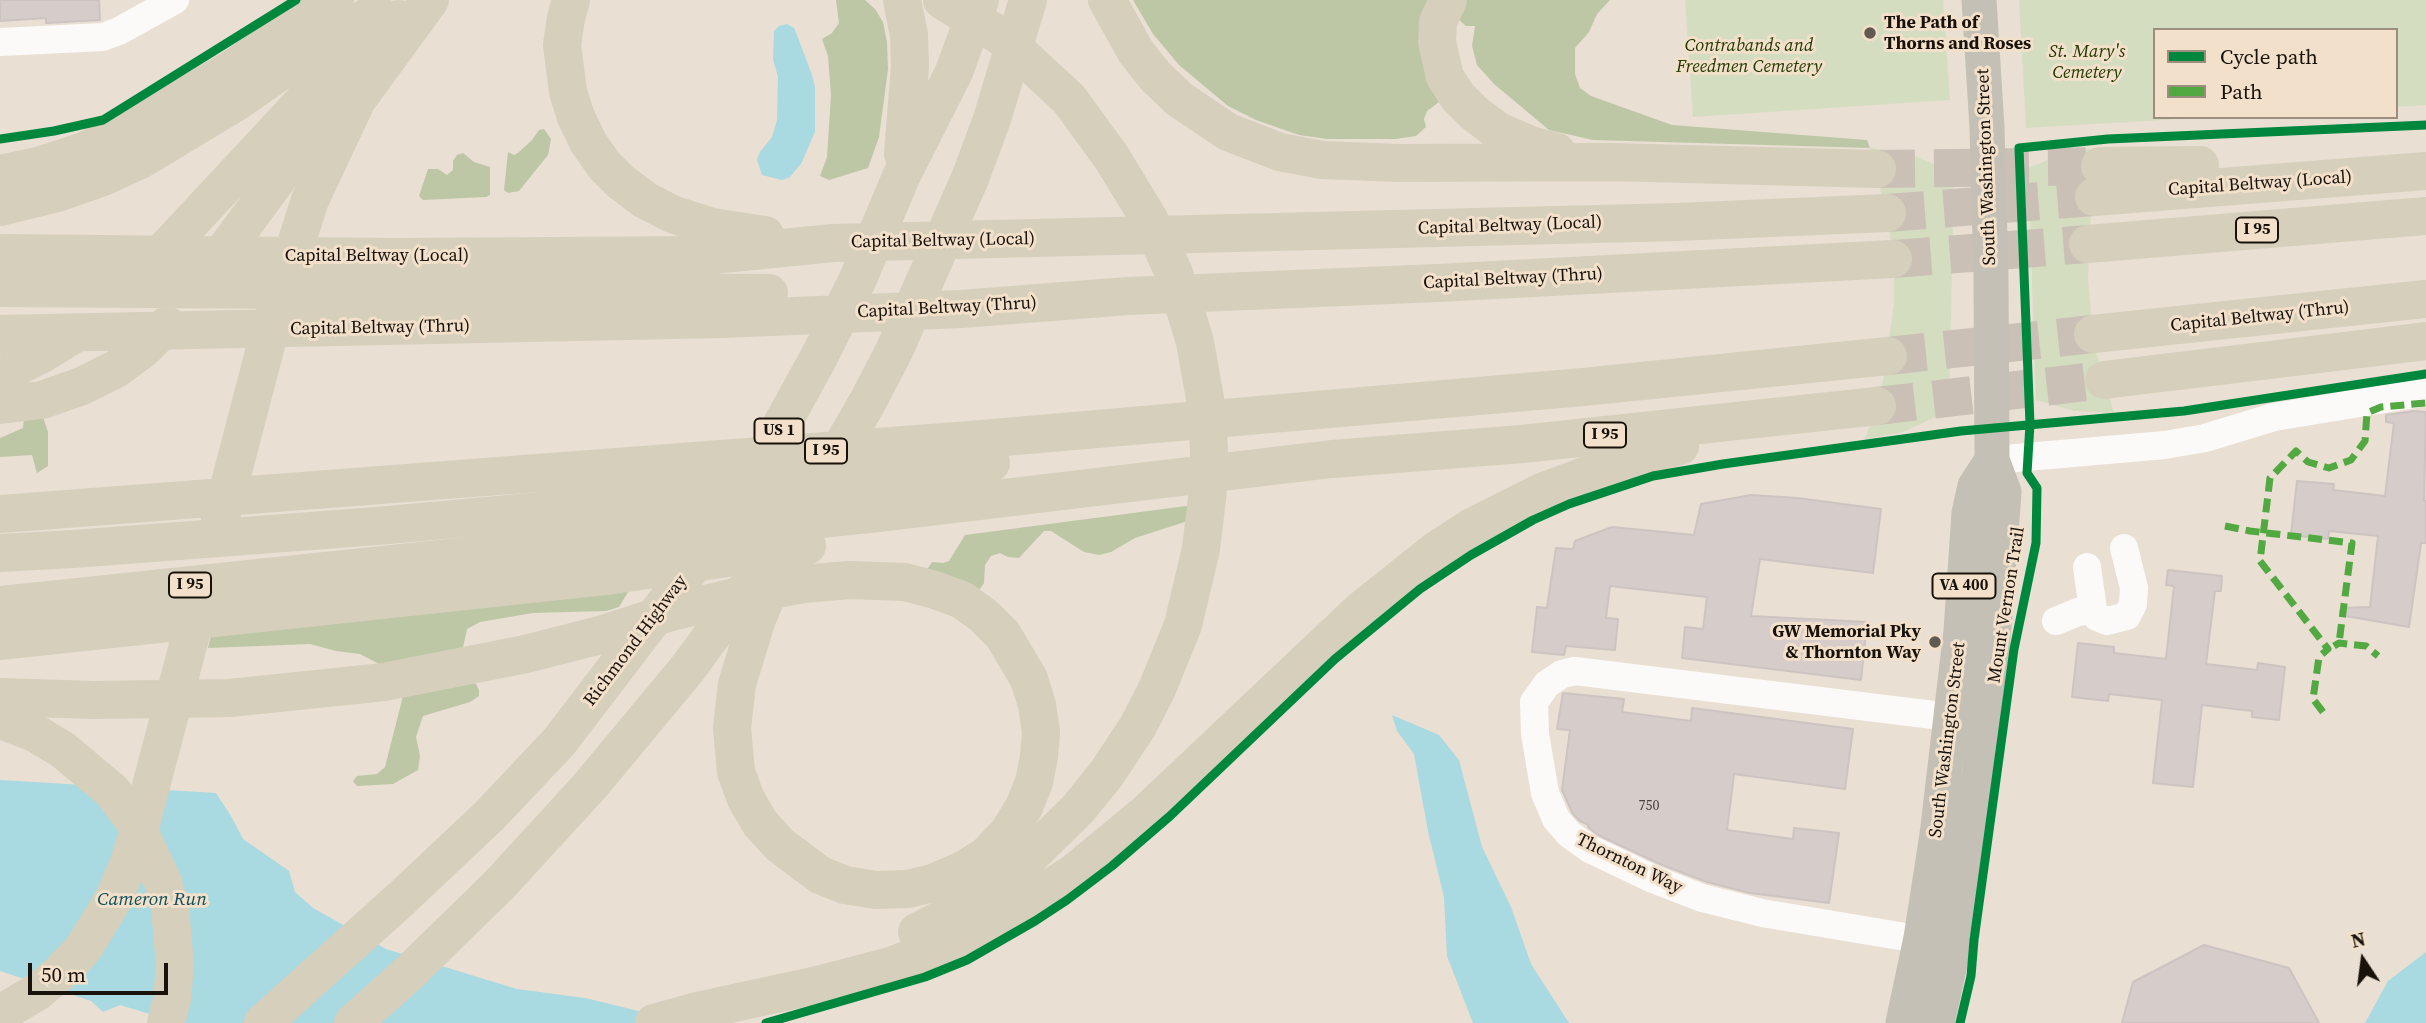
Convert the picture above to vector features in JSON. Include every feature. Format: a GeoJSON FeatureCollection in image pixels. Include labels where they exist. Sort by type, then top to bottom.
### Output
{"type":"FeatureCollection","features":[{"type":"Feature","properties":{"kind":"highway"},"geometry":{"type":"LineString","coordinates":[[0,174],[38,166],[84,151],[125,132],[228,72],[335,0]]}},
{"type":"Feature","properties":{"kind":"highway"},"geometry":{"type":"LineString","coordinates":[[0,207],[57,193],[103,177],[142,159],[238,101],[304,55],[400,0]]}},
{"type":"Feature","properties":{"kind":"highway"},"geometry":{"type":"LineString","coordinates":[[0,405],[42,400],[82,386],[116,369],[143,349],[195,291],[346,86],[397,27],[425,0]]}},
{"type":"Feature","properties":{"kind":"highway"},"geometry":{"type":"LineString","coordinates":[[0,375],[42,354],[95,320],[119,299],[205,209],[314,90],[370,40],[430,0]]}},
{"type":"Feature","properties":{"kind":"highway"},"geometry":{"type":"LineString","coordinates":[[0,1014],[37,992],[83,949],[113,900],[128,865],[154,779],[276,307],[310,200],[357,100],[430,0]]}},
{"type":"Feature","properties":{"kind":"highway"},"geometry":{"type":"LineString","coordinates":[[571,0],[565,18],[562,45],[568,92],[588,142],[604,165],[621,182],[645,200],[672,214],[712,227],[833,243]]}},
{"type":"Feature","properties":{"kind":"highway"},"geometry":{"type":"LineString","coordinates":[[901,177],[910,66],[909,35],[902,0]]}},
{"type":"Feature","properties":{"kind":"highway"},"geometry":{"type":"LineString","coordinates":[[654,1023],[839,963],[915,933],[954,913],[989,890],[1027,859],[1078,809],[1107,774],[1138,726],[1179,636],[1194,583],[1210,473],[1207,410],[1195,342],[1163,246],[1133,190],[1069,99],[1002,37],[943,0]]}},
{"type":"Feature","properties":{"kind":"highway","name":"US 1"},"geometry":{"type":"LineString","coordinates":[[901,177],[954,72],[980,0]]}},
{"type":"Feature","properties":{"kind":"highway"},"geometry":{"type":"LineString","coordinates":[[353,1023],[410,972],[500,884],[589,787],[688,668],[802,512],[868,401],[894,351],[971,176],[992,118],[1028,0]]}},
{"type":"Feature","properties":{"kind":"highway"},"geometry":{"type":"LineString","coordinates":[[1107,0],[1136,52],[1155,76],[1179,99],[1228,132],[1280,152],[1322,160],[1401,163],[1611,162],[1877,169]]}},
{"type":"Feature","properties":{"kind":"highway"},"geometry":{"type":"LineString","coordinates":[[1448,0],[1438,22],[1440,61],[1445,78],[1466,105],[1498,131],[1533,146],[1611,162]]}},
{"type":"Feature","properties":{"kind":"highway"},"geometry":{"type":"LineString","coordinates":[[2097,181],[2243,164],[2426,168]]}},
{"type":"Feature","properties":{"kind":"highway","name":"Richmond Highway"},"geometry":{"type":"LineString","coordinates":[[273,1016],[489,816],[559,742],[679,585],[731,510],[788,414],[857,281],[901,177]]}},
{"type":"Feature","properties":{"kind":"highway","name":"Capital Beltway (Local)"},"geometry":{"type":"LineString","coordinates":[[0,253],[394,257],[712,255],[833,243],[1677,222],[1887,213]]}},
{"type":"Feature","properties":{"kind":"highway","name":"I 95"},"geometry":{"type":"LineString","coordinates":[[2088,244],[2426,216]]}},
{"type":"Feature","properties":{"kind":"highway","name":"Capital Beltway (Thru)"},"geometry":{"type":"LineString","coordinates":[[0,334],[722,319],[961,309],[1128,296],[1893,259]]}},
{"type":"Feature","properties":{"kind":"highway"},"geometry":{"type":"LineString","coordinates":[[0,288],[1128,296]]}},
{"type":"Feature","properties":{"kind":"highway","name":"Capital Beltway (Thru)"},"geometry":{"type":"LineString","coordinates":[[2093,334],[2426,299]]}},
{"type":"Feature","properties":{"kind":"highway"},"geometry":{"type":"LineString","coordinates":[[2104,380],[2426,341]]}},
{"type":"Feature","properties":{"kind":"highway","name":"I 95"},"geometry":{"type":"LineString","coordinates":[[0,514],[970,440],[1583,387],[1888,356]]}},
{"type":"Feature","properties":{"kind":"highway"},"geometry":{"type":"LineString","coordinates":[[0,553],[377,526],[695,497],[869,478],[1583,387]]}},
{"type":"Feature","properties":{"kind":"highway","name":"I 95"},"geometry":{"type":"LineString","coordinates":[[0,605],[380,583],[877,513],[1116,483],[1332,459],[1522,444],[1877,406],[1673,447],[1625,461],[1544,491],[1472,527],[1396,580],[1321,646],[1144,815],[1075,872],[1017,910],[960,939],[891,966],[697,1011]]}},
{"type":"Feature","properties":{"kind":"highway"},"geometry":{"type":"LineString","coordinates":[[0,697],[94,700],[230,698],[384,682],[526,654],[600,635],[671,612],[762,592],[776,589],[826,581],[905,582],[961,600],[1003,635],[1029,679],[1041,732],[1040,757],[1034,782],[1024,807],[1008,833],[986,856],[933,883],[908,889],[876,890],[845,884],[820,875],[780,845],[760,822],[746,799],[736,772],[732,728],[737,684],[757,619],[767,595],[772,583],[777,571],[802,512]]}},
{"type":"Feature","properties":{"kind":"highway"},"geometry":{"type":"LineString","coordinates":[[0,558],[73,549]]}},
{"type":"Feature","properties":{"kind":"highway"},"geometry":{"type":"LineString","coordinates":[[0,641],[380,583]]}},
{"type":"Feature","properties":{"kind":"highway"},"geometry":{"type":"LineString","coordinates":[[0,720],[35,733],[63,750],[112,791],[133,819],[163,882],[170,908],[175,965],[172,999],[166,1023]]}},
{"type":"Feature","properties":{"kind":"highway"},"geometry":{"type":"LineString","coordinates":[[0,1004],[37,992]]}},
{"type":"Feature","properties":{"kind":"main road","name":"South Washington Street"},"geometry":{"type":"LineString","coordinates":[[1903,1023],[1937,942],[1980,771],[1995,616],[2004,492],[1992,460],[1990,249],[1979,0]]}},
{"type":"Feature","properties":{"kind":"main road","name":"South Washington Street"},"geometry":{"type":"LineString","coordinates":[[1937,1023],[1937,835],[1961,631],[1969,513],[1976,486],[1992,460]]}},
{"type":"Feature","properties":{"kind":"street"},"geometry":{"type":"LineString","coordinates":[[0,42],[103,37],[120,31],[171,1]]}},
{"type":"Feature","properties":{"kind":"street"},"geometry":{"type":"LineString","coordinates":[[1992,460],[2165,445],[2205,438],[2274,417],[2426,392]]}},
{"type":"Feature","properties":{"kind":"street"},"geometry":{"type":"LineString","coordinates":[[2087,567],[2092,610],[2097,617],[2107,621],[2123,618],[2130,612],[2134,589],[2124,548]]}},
{"type":"Feature","properties":{"kind":"street"},"geometry":{"type":"LineString","coordinates":[[2056,621],[2078,612],[2092,610]]}},
{"type":"Feature","properties":{"kind":"street","name":"Thornton Way"},"geometry":{"type":"LineString","coordinates":[[1937,942],[1762,913],[1702,898],[1653,879],[1590,849],[1569,834],[1556,819],[1545,793],[1535,734],[1534,702],[1547,684],[1562,674],[1574,671],[1950,717]]}},
{"type":"Feature","properties":{"kind":"green space"},"geometry":{"type":"Polygon","coordinates":[[[836,0],[865,0],[875,9],[883,22],[888,69],[879,137],[868,168],[829,180],[820,176],[827,157],[831,95],[828,56],[822,39],[832,33],[839,23],[836,0]]]}},
{"type":"Feature","properties":{"kind":"green space"},"geometry":{"type":"Polygon","coordinates":[[[1133,0],[1437,0],[1439,102],[1427,111],[1424,119],[1426,127],[1416,136],[1395,139],[1327,139],[1299,135],[1256,120],[1228,106],[1179,65],[1153,34],[1133,0]]]}},
{"type":"Feature","properties":{"kind":"green space"},"geometry":{"type":"Polygon","coordinates":[[[1465,0],[1610,0],[1597,14],[1589,32],[1575,48],[1575,74],[1580,88],[1591,96],[1672,125],[1867,140],[1870,148],[1593,140],[1549,130],[1494,84],[1477,65],[1472,46],[1475,26],[1466,26],[1458,19],[1465,0]]]}},
{"type":"Feature","properties":{"kind":"green space","name":"Contrabands and Freedmen Cemetery"},"geometry":{"type":"Polygon","coordinates":[[[1685,0],[1943,0],[1950,100],[1693,117],[1685,0]]]}},
{"type":"Feature","properties":{"kind":"green space","name":"St. Mary's Cemetery"},"geometry":{"type":"Polygon","coordinates":[[[2019,0],[2426,0],[2426,105],[2398,107],[2398,28],[2153,28],[2153,119],[2180,119],[2026,128],[2019,0]]]}},
{"type":"Feature","properties":{"kind":"green space"},"geometry":{"type":"Polygon","coordinates":[[[544,129],[551,139],[548,155],[519,191],[508,193],[504,190],[508,152],[514,155],[519,152],[539,130],[544,129]]]}},
{"type":"Feature","properties":{"kind":"green space"},"geometry":{"type":"Polygon","coordinates":[[[2106,147],[2091,208],[2088,279],[2096,352],[2114,413],[2075,411],[2036,400],[2028,168],[2070,151],[2106,147]]]}},
{"type":"Feature","properties":{"kind":"green space"},"geometry":{"type":"Polygon","coordinates":[[[1870,148],[1908,153],[1954,173],[1949,411],[1903,432],[1865,439],[1884,376],[1894,303],[1889,225],[1870,148]]]}},
{"type":"Feature","properties":{"kind":"green space"},"geometry":{"type":"Polygon","coordinates":[[[463,153],[474,162],[490,167],[490,195],[423,200],[419,196],[428,169],[438,169],[447,175],[453,170],[453,161],[457,155],[463,153]]]}},
{"type":"Feature","properties":{"kind":"green space"},"geometry":{"type":"Polygon","coordinates":[[[24,417],[43,417],[48,432],[48,466],[37,473],[32,455],[0,457],[0,438],[23,428],[24,417]]]}},
{"type":"Feature","properties":{"kind":"green space"},"geometry":{"type":"Polygon","coordinates":[[[1194,505],[1191,520],[1135,538],[1111,552],[1099,555],[1084,552],[1051,531],[1044,531],[1019,558],[1000,553],[991,556],[985,565],[984,583],[977,593],[926,571],[932,562],[949,561],[965,535],[1194,505]]]}},
{"type":"Feature","properties":{"kind":"green space"},"geometry":{"type":"Polygon","coordinates":[[[633,584],[619,607],[606,611],[533,613],[480,622],[467,629],[462,652],[385,667],[360,654],[310,644],[208,648],[212,631],[633,584]]]}},
{"type":"Feature","properties":{"kind":"green space"},"geometry":{"type":"Polygon","coordinates":[[[474,680],[479,696],[470,702],[423,716],[416,737],[420,756],[418,770],[393,784],[357,786],[353,781],[357,776],[377,774],[385,767],[404,692],[474,680]]]}},
{"type":"Feature","properties":{"kind":"water"},"geometry":{"type":"Polygon","coordinates":[[[787,24],[794,28],[812,75],[815,87],[815,132],[801,164],[790,177],[782,180],[762,175],[757,160],[772,137],[777,120],[778,77],[773,59],[774,31],[787,24]]]}},
{"type":"Feature","properties":{"kind":"water"},"geometry":{"type":"Polygon","coordinates":[[[1392,715],[1439,735],[1459,760],[1482,847],[1511,907],[1531,964],[1569,1023],[1473,1023],[1447,956],[1444,897],[1428,831],[1414,754],[1397,731],[1392,715]]]}},
{"type":"Feature","properties":{"kind":"water","name":"Cameron Run"},"geometry":{"type":"Polygon","coordinates":[[[0,780],[216,793],[243,839],[289,871],[295,892],[313,908],[386,949],[517,989],[585,998],[688,1023],[180,1023],[120,1005],[103,1012],[91,1001],[0,971],[0,780]]]}},
{"type":"Feature","properties":{"kind":"water"},"geometry":{"type":"Polygon","coordinates":[[[2426,952],[2426,1023],[2365,1023],[2388,981],[2426,952]]]}},
{"type":"Feature","properties":{"kind":"building"},"geometry":{"type":"Polygon","coordinates":[[[0,0],[99,0],[100,20],[46,23],[46,18],[0,21],[0,0]]]}},
{"type":"Feature","properties":{"kind":"building"},"geometry":{"type":"Polygon","coordinates":[[[2426,412],[2426,543],[2421,543],[2409,627],[2340,615],[2341,608],[2370,607],[2378,536],[2329,531],[2328,539],[2291,535],[2297,481],[2334,484],[2333,490],[2385,496],[2394,423],[2386,422],[2386,415],[2426,412]]]}},
{"type":"Feature","properties":{"kind":"building"},"geometry":{"type":"Polygon","coordinates":[[[1751,495],[1881,509],[1873,573],[1760,559],[1751,616],[1867,622],[1861,680],[1682,658],[1685,627],[1703,629],[1707,597],[1610,586],[1606,618],[1618,619],[1615,650],[1566,646],[1564,655],[1532,652],[1537,607],[1547,608],[1556,548],[1573,549],[1575,541],[1612,527],[1694,535],[1701,504],[1751,495]]]}},
{"type":"Feature","properties":{"kind":"building"},"geometry":{"type":"Polygon","coordinates":[[[2168,570],[2222,576],[2221,591],[2215,591],[2206,664],[2257,670],[2258,663],[2285,667],[2279,720],[2252,717],[2252,711],[2202,705],[2193,787],[2153,783],[2162,700],[2109,694],[2108,701],[2072,697],[2078,643],[2114,647],[2114,653],[2166,659],[2174,586],[2166,585],[2168,570]]]}},
{"type":"Feature","properties":{"kind":"building"},"geometry":{"type":"Polygon","coordinates":[[[1563,693],[1624,699],[1622,712],[1691,721],[1692,708],[1853,729],[1845,789],[1734,774],[1727,830],[1793,839],[1794,828],[1839,833],[1829,903],[1750,893],[1707,882],[1598,835],[1589,825],[1580,821],[1573,814],[1562,790],[1570,730],[1557,729],[1563,693]]]}},
{"type":"Feature","properties":{"kind":"building"},"geometry":{"type":"Polygon","coordinates":[[[2204,945],[2289,968],[2319,1023],[2122,1023],[2133,982],[2204,945]]]}},
{"type":"Feature","properties":{"kind":"tunnel"},"geometry":{"type":"LineString","coordinates":[[1877,169],[2100,166]]}},
{"type":"Feature","properties":{"kind":"tunnel"},"geometry":{"type":"LineString","coordinates":[[1887,213],[2094,197]]}},
{"type":"Feature","properties":{"kind":"tunnel"},"geometry":{"type":"LineString","coordinates":[[1893,259],[2088,244]]}},
{"type":"Feature","properties":{"kind":"tunnel"},"geometry":{"type":"LineString","coordinates":[[1888,356],[2093,334]]}},
{"type":"Feature","properties":{"kind":"tunnel"},"geometry":{"type":"LineString","coordinates":[[1877,406],[2104,380]]}},
{"type":"Feature","properties":{"kind":"marked path"},"geometry":{"type":"LineString","coordinates":[[2323,712],[2313,699],[2319,657],[2328,649],[2260,561],[2270,478],[2296,451],[2308,462],[2329,468],[2351,460],[2365,441],[2367,413],[2381,407],[2426,403]]}},
{"type":"Feature","properties":{"kind":"marked path"},"geometry":{"type":"LineString","coordinates":[[2225,526],[2352,543],[2339,643]]}},
{"type":"Feature","properties":{"kind":"marked path"},"geometry":{"type":"LineString","coordinates":[[2334,646],[2339,643],[2366,646],[2378,656]]}},
{"type":"Feature","properties":{"kind":"cycle path"},"geometry":{"type":"LineString","coordinates":[[0,139],[103,120],[296,0]]}},
{"type":"Feature","properties":{"kind":"cycle path","name":"Mount Vernon Trail"},"geometry":{"type":"LineString","coordinates":[[1960,1023],[1971,976],[2014,649],[2036,543],[2037,488],[2027,473],[2030,424],[2019,148],[2108,139],[2426,125]]}},
{"type":"Feature","properties":{"kind":"cycle path"},"geometry":{"type":"LineString","coordinates":[[766,1023],[925,977],[967,960],[1035,921],[1112,866],[1170,816],[1335,659],[1420,589],[1471,555],[1533,520],[1569,504],[1653,476],[1723,464],[1961,431],[2184,411],[2426,374]]}},
{"type":"Feature","properties":{"kind":"place","name":"The Path of Thorns and Roses"},"geometry":{"type":"Point","coordinates":[1870,33]}},
{"type":"Feature","properties":{"kind":"place","name":"GW Memorial Pky & Thornton Way"},"geometry":{"type":"Point","coordinates":[1935,642]}}]}
